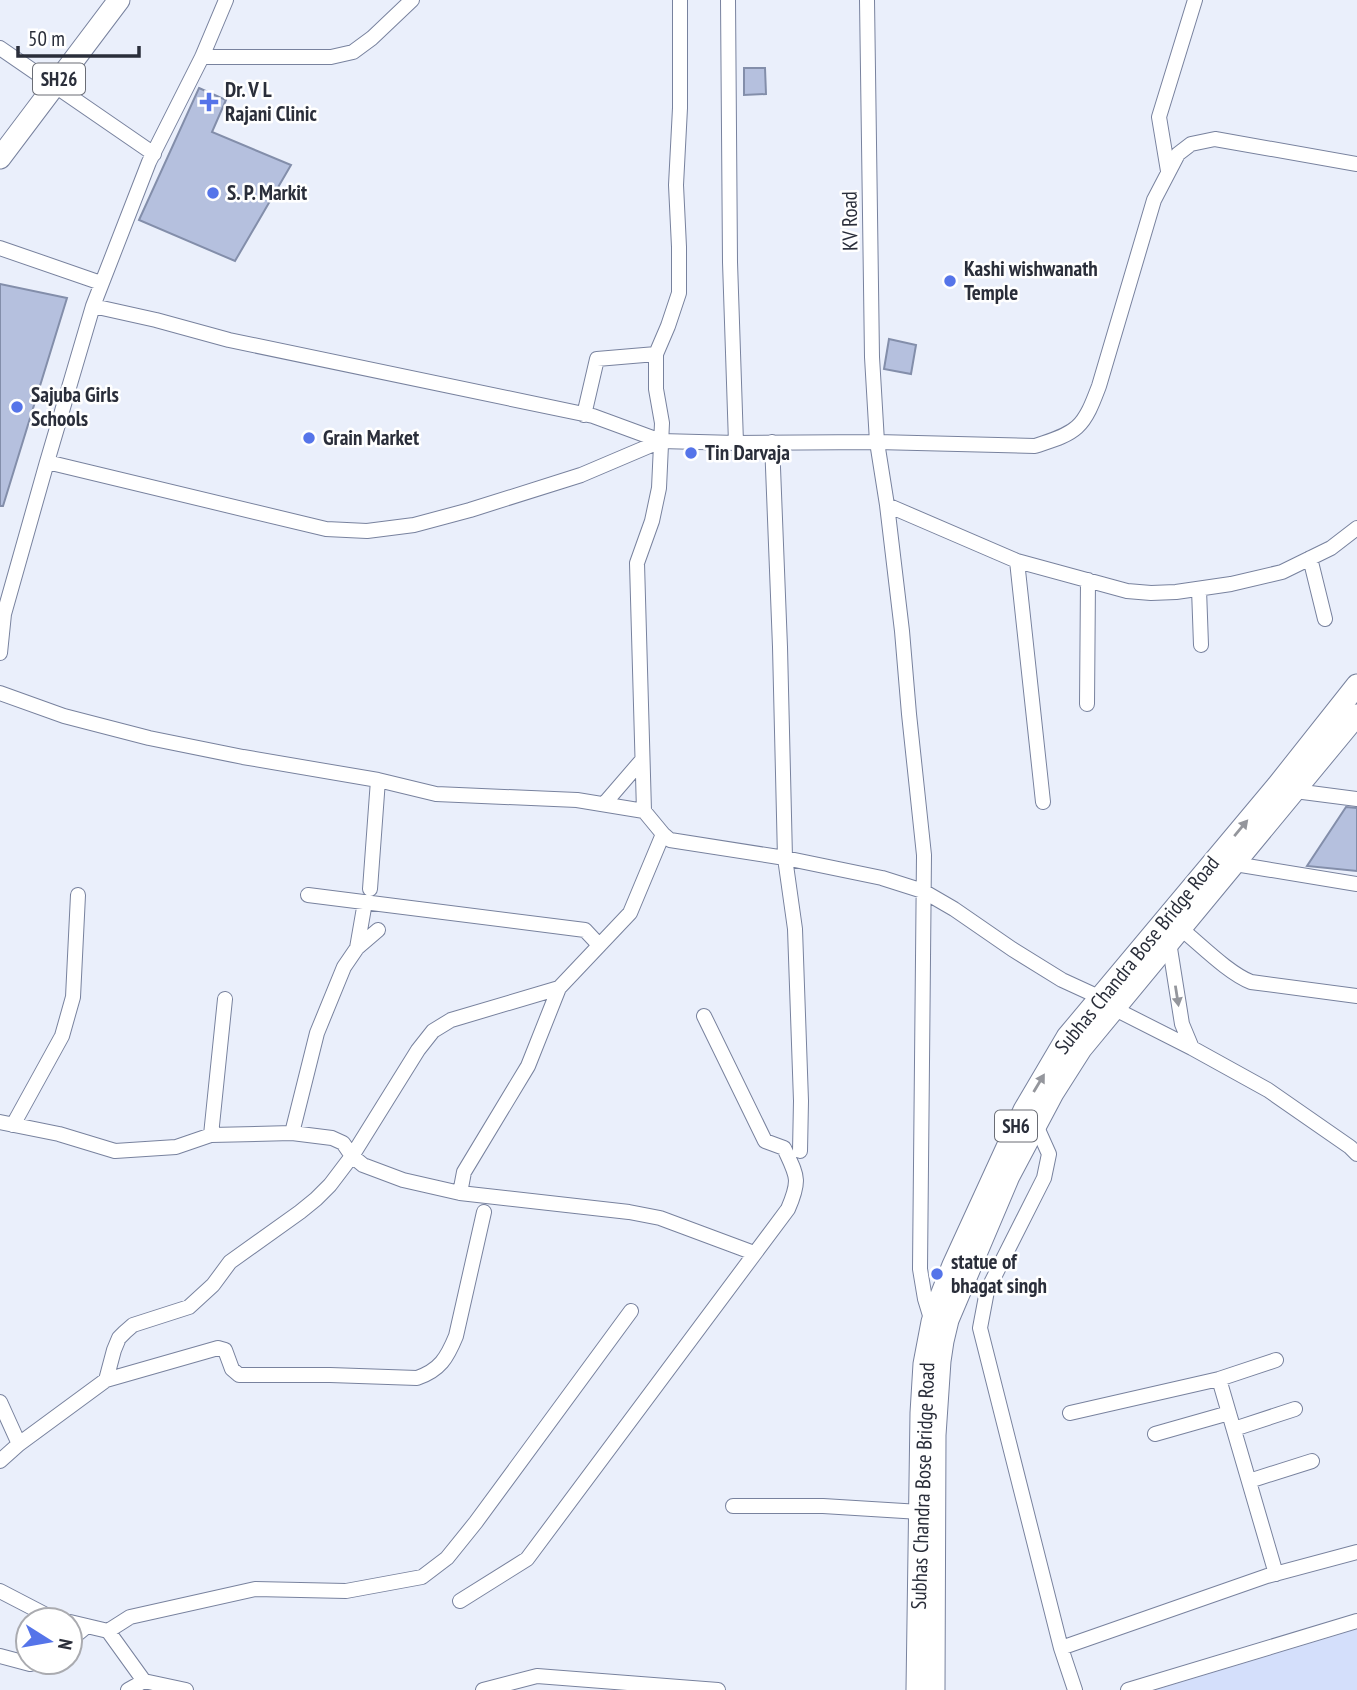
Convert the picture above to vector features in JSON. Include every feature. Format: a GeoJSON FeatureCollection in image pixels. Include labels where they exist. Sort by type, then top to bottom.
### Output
{"type":"FeatureCollection","features":[{"type":"Feature","properties":{"kind":"main road","name":"SH26"},"geometry":{"type":"LineString","coordinates":[[0,158],[119,0]]}},
{"type":"Feature","properties":{"kind":"main road","name":"Subhas Chandra Bose Bridge Road"},"geometry":{"type":"LineString","coordinates":[[926,1666],[928,1511],[943,1342],[948,1320],[1009,1176],[1053,1093],[1106,1003],[1357,685]]}},
{"type":"Feature","properties":{"kind":"main road","name":"Subhas Chandra Bose Bridge Road"},"geometry":{"type":"LineString","coordinates":[[928,1511],[921,1413],[924,1364],[932,1322],[953,1265],[1024,1110],[1067,1037],[1175,935],[1357,715]]}},
{"type":"Feature","properties":{"kind":"main road","name":"SH6"},"geometry":{"type":"LineString","coordinates":[[916,1690],[926,1666]]}},
{"type":"Feature","properties":{"kind":"main road","name":"SH6"},"geometry":{"type":"LineString","coordinates":[[926,1666],[934,1690]]}},
{"type":"Feature","properties":{"kind":"street"},"geometry":{"type":"LineString","coordinates":[[0,653],[4,614],[93,306],[154,154],[202,57],[226,0]]}},
{"type":"Feature","properties":{"kind":"street"},"geometry":{"type":"LineString","coordinates":[[202,57],[331,57],[354,51],[372,38],[412,0]]}},
{"type":"Feature","properties":{"kind":"street"},"geometry":{"type":"LineString","coordinates":[[643,811],[637,563],[652,521],[659,488],[662,423],[656,389],[656,354],[679,293],[676,185],[680,108],[680,0]]}},
{"type":"Feature","properties":{"kind":"street"},"geometry":{"type":"LineString","coordinates":[[729,0],[730,262],[736,443]]}},
{"type":"Feature","properties":{"kind":"street","name":"KV Road"},"geometry":{"type":"LineString","coordinates":[[867,0],[877,442],[887,505],[924,855],[920,1269],[932,1322],[943,1342]]}},
{"type":"Feature","properties":{"kind":"street"},"geometry":{"type":"LineString","coordinates":[[1168,171],[1159,117],[1195,0]]}},
{"type":"Feature","properties":{"kind":"street"},"geometry":{"type":"LineString","coordinates":[[0,48],[154,154]]}},
{"type":"Feature","properties":{"kind":"street"},"geometry":{"type":"LineString","coordinates":[[93,306],[255,346],[584,415],[661,441],[1035,446],[1060,438],[1078,427],[1090,407],[1099,386],[1154,200],[1178,154],[1191,144],[1215,139],[1357,164]]}},
{"type":"Feature","properties":{"kind":"street"},"geometry":{"type":"LineString","coordinates":[[0,248],[101,284]]}},
{"type":"Feature","properties":{"kind":"street"},"geometry":{"type":"LineString","coordinates":[[584,415],[597,359],[656,354]]}},
{"type":"Feature","properties":{"kind":"street"},"geometry":{"type":"LineString","coordinates":[[47,462],[326,529],[367,531],[414,525],[470,510],[581,475],[661,441]]}},
{"type":"Feature","properties":{"kind":"street"},"geometry":{"type":"LineString","coordinates":[[772,442],[785,858],[795,929],[801,1101],[800,1151]]}},
{"type":"Feature","properties":{"kind":"street"},"geometry":{"type":"LineString","coordinates":[[887,505],[1017,561],[1127,591],[1176,592],[1231,584],[1282,572],[1331,548],[1357,528]]}},
{"type":"Feature","properties":{"kind":"street"},"geometry":{"type":"LineString","coordinates":[[1310,558],[1325,619]]}},
{"type":"Feature","properties":{"kind":"street"},"geometry":{"type":"LineString","coordinates":[[1017,561],[1043,802]]}},
{"type":"Feature","properties":{"kind":"street"},"geometry":{"type":"LineString","coordinates":[[1087,704],[1088,580]]}},
{"type":"Feature","properties":{"kind":"street"},"geometry":{"type":"LineString","coordinates":[[1199,589],[1201,645]]}},
{"type":"Feature","properties":{"kind":"street"},"geometry":{"type":"LineString","coordinates":[[0,693],[64,716],[149,738],[243,757],[378,779],[436,794],[577,800],[643,811],[670,840],[785,858],[882,878],[923,891],[1062,980],[1268,1090],[1357,1154]]}},
{"type":"Feature","properties":{"kind":"street"},"geometry":{"type":"LineString","coordinates":[[604,804],[642,760]]}},
{"type":"Feature","properties":{"kind":"street"},"geometry":{"type":"LineString","coordinates":[[357,948],[367,896],[378,779]]}},
{"type":"Feature","properties":{"kind":"street"},"geometry":{"type":"LineString","coordinates":[[1295,791],[1357,799]]}},
{"type":"Feature","properties":{"kind":"street"},"geometry":{"type":"LineString","coordinates":[[460,1193],[464,1172],[528,1066],[559,988],[626,920],[663,834]]}},
{"type":"Feature","properties":{"kind":"street"},"geometry":{"type":"LineString","coordinates":[[1236,863],[1357,884]]}},
{"type":"Feature","properties":{"kind":"street"},"geometry":{"type":"LineString","coordinates":[[78,895],[73,997],[62,1036],[6,1124],[59,1134],[114,1151],[176,1147],[211,1135],[292,1133],[338,1140],[363,1165],[403,1180],[460,1193],[629,1212],[660,1218],[754,1253]]}},
{"type":"Feature","properties":{"kind":"street"},"geometry":{"type":"LineString","coordinates":[[308,895],[367,896],[585,930],[599,945]]}},
{"type":"Feature","properties":{"kind":"street"},"geometry":{"type":"LineString","coordinates":[[292,1133],[317,1033],[344,967],[357,948],[378,930]]}},
{"type":"Feature","properties":{"kind":"street"},"geometry":{"type":"LineString","coordinates":[[1175,935],[1181,1024],[1192,1048]]}},
{"type":"Feature","properties":{"kind":"street"},"geometry":{"type":"LineString","coordinates":[[1175,935],[1251,982],[1357,996]]}},
{"type":"Feature","properties":{"kind":"street"},"geometry":{"type":"LineString","coordinates":[[106,1380],[119,1338],[133,1325],[189,1307],[213,1285],[230,1262],[316,1199],[330,1185],[352,1156],[418,1050],[433,1031],[451,1020],[559,988]]}},
{"type":"Feature","properties":{"kind":"street"},"geometry":{"type":"LineString","coordinates":[[211,1135],[225,999]]}},
{"type":"Feature","properties":{"kind":"street"},"geometry":{"type":"LineString","coordinates":[[460,1601],[527,1559],[788,1209],[795,1192],[797,1175],[784,1148],[765,1142],[704,1016]]}},
{"type":"Feature","properties":{"kind":"street"},"geometry":{"type":"LineString","coordinates":[[1036,1125],[1049,1154],[1044,1178],[987,1291],[980,1328],[1061,1648],[1075,1690]]}},
{"type":"Feature","properties":{"kind":"street"},"geometry":{"type":"LineString","coordinates":[[0,1461],[106,1380],[220,1347],[225,1350],[232,1370],[239,1375],[417,1378],[429,1374],[437,1369],[456,1336],[484,1212]]}},
{"type":"Feature","properties":{"kind":"street"},"geometry":{"type":"LineString","coordinates":[[108,1631],[130,1617],[255,1589],[346,1591],[422,1577],[447,1558],[631,1311]]}},
{"type":"Feature","properties":{"kind":"street"},"geometry":{"type":"LineString","coordinates":[[1070,1413],[1219,1378],[1276,1360]]}},
{"type":"Feature","properties":{"kind":"street"},"geometry":{"type":"LineString","coordinates":[[1219,1378],[1276,1574]]}},
{"type":"Feature","properties":{"kind":"street"},"geometry":{"type":"LineString","coordinates":[[0,1402],[19,1444]]}},
{"type":"Feature","properties":{"kind":"street"},"geometry":{"type":"LineString","coordinates":[[1234,1429],[1295,1409]]}},
{"type":"Feature","properties":{"kind":"street"},"geometry":{"type":"LineString","coordinates":[[1155,1434],[1229,1413]]}},
{"type":"Feature","properties":{"kind":"street"},"geometry":{"type":"LineString","coordinates":[[1249,1481],[1312,1461]]}},
{"type":"Feature","properties":{"kind":"street"},"geometry":{"type":"LineString","coordinates":[[733,1506],[824,1506],[928,1511]]}},
{"type":"Feature","properties":{"kind":"street"},"geometry":{"type":"LineString","coordinates":[[1061,1648],[1276,1574],[1357,1552]]}},
{"type":"Feature","properties":{"kind":"street"},"geometry":{"type":"LineString","coordinates":[[0,1591],[29,1606]]}},
{"type":"Feature","properties":{"kind":"street"},"geometry":{"type":"LineString","coordinates":[[1128,1690],[1357,1621]]}},
{"type":"Feature","properties":{"kind":"street"},"geometry":{"type":"LineString","coordinates":[[84,1625],[108,1631],[144,1686]]}},
{"type":"Feature","properties":{"kind":"street"},"geometry":{"type":"LineString","coordinates":[[484,1690],[537,1676],[718,1690]]}},
{"type":"Feature","properties":{"kind":"street"},"geometry":{"type":"LineString","coordinates":[[128,1690],[144,1686],[186,1690]]}},
{"type":"Feature","properties":{"kind":"shaded area"},"geometry":{"type":"Polygon","coordinates":[[[1357,1629],[1357,1690],[1155,1690],[1357,1629]]]}},
{"type":"Feature","properties":{"kind":"building"},"geometry":{"type":"Polygon","coordinates":[[[744,68],[765,68],[766,94],[744,95],[744,68]]]}},
{"type":"Feature","properties":{"kind":"building","name":"S. P. Markit"},"geometry":{"type":"Polygon","coordinates":[[[199,88],[226,100],[212,132],[291,165],[235,261],[139,220],[199,88]]]}},
{"type":"Feature","properties":{"kind":"building","name":"Sajuba Girls Schools"},"geometry":{"type":"Polygon","coordinates":[[[0,284],[67,298],[3,506],[0,506],[0,284]]]}},
{"type":"Feature","properties":{"kind":"building"},"geometry":{"type":"Polygon","coordinates":[[[889,339],[916,345],[911,374],[884,369],[889,339]]]}},
{"type":"Feature","properties":{"kind":"building"},"geometry":{"type":"Polygon","coordinates":[[[1346,807],[1357,808],[1357,871],[1307,866],[1346,807]]]}},
{"type":"Feature","properties":{"kind":"place","name":"Dr. V L Rajani Clinic"},"geometry":{"type":"Point","coordinates":[209,102]}},
{"type":"Feature","properties":{"kind":"place","name":"S. P. Markit"},"geometry":{"type":"Point","coordinates":[213,193]}},
{"type":"Feature","properties":{"kind":"place","name":"Kashi wishwanath Temple"},"geometry":{"type":"Point","coordinates":[950,281]}},
{"type":"Feature","properties":{"kind":"place","name":"Sajuba Girls Schools"},"geometry":{"type":"Point","coordinates":[17,407]}},
{"type":"Feature","properties":{"kind":"place","name":"Grain Market"},"geometry":{"type":"Point","coordinates":[309,438]}},
{"type":"Feature","properties":{"kind":"place","name":"Tin Darvaja"},"geometry":{"type":"Point","coordinates":[691,453]}},
{"type":"Feature","properties":{"kind":"place","name":"statue of bhagat singh"},"geometry":{"type":"Point","coordinates":[937,1274]}}]}
